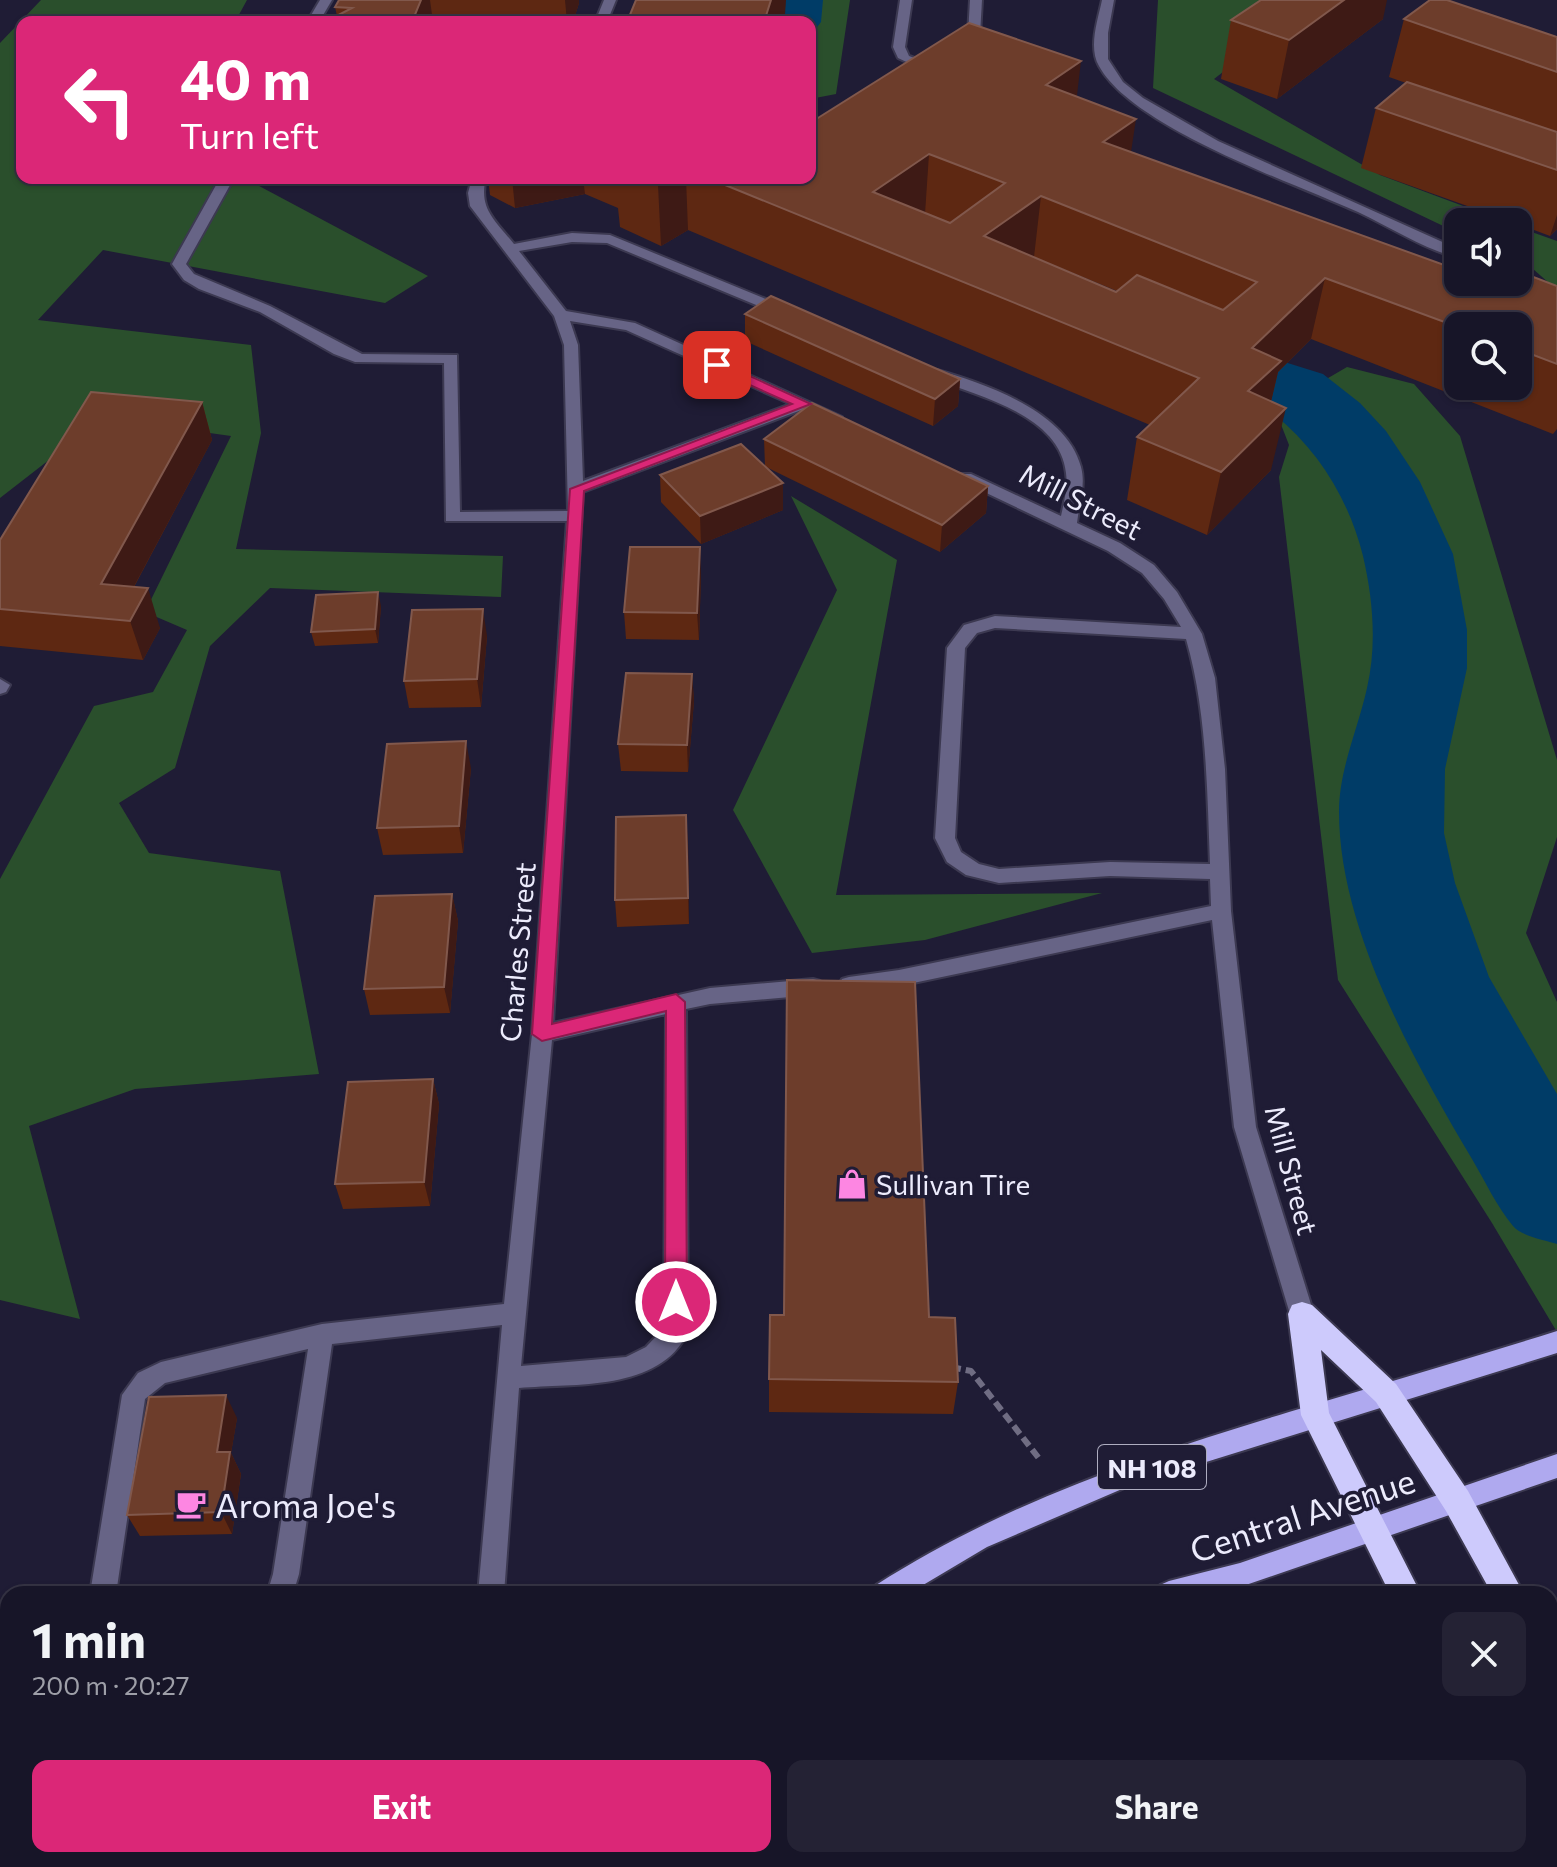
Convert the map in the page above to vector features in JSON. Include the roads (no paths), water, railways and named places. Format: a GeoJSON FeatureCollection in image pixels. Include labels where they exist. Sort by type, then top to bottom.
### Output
{"type":"FeatureCollection","features":[{"type":"Feature","properties":{"kind":"highway"},"geometry":{"type":"LineString","coordinates":[[1302,1314],[1386,1393],[1457,1501],[1505,1586]]}},
{"type":"Feature","properties":{"kind":"highway"},"geometry":{"type":"LineString","coordinates":[[1302,1314],[1315,1415],[1402,1586]]}},
{"type":"Feature","properties":{"kind":"main road","name":"NH 108"},"geometry":{"type":"LineString","coordinates":[[897,1586],[927,1565],[1068,1495],[1315,1415],[1557,1342]]}},
{"type":"Feature","properties":{"kind":"main road","name":"Central Avenue"},"geometry":{"type":"LineString","coordinates":[[1199,1586],[1240,1575],[1557,1466]]}},
{"type":"Feature","properties":{"kind":"street"},"geometry":{"type":"LineString","coordinates":[[906,0],[899,47],[904,58],[929,69],[951,68]]}},
{"type":"Feature","properties":{"kind":"street"},"geometry":{"type":"LineString","coordinates":[[965,63],[971,58],[976,40],[976,0]]}},
{"type":"Feature","properties":{"kind":"street"},"geometry":{"type":"LineString","coordinates":[[1108,0],[1100,47],[1104,63],[1116,80],[1138,100],[1209,140],[1444,248]]}},
{"type":"Feature","properties":{"kind":"street"},"geometry":{"type":"LineString","coordinates":[[224,184],[179,264],[189,277],[265,309],[339,351],[360,359],[452,358],[452,517],[576,516]]}},
{"type":"Feature","properties":{"kind":"street"},"geometry":{"type":"LineString","coordinates":[[477,184],[477,206],[561,315],[630,326],[846,423]]}},
{"type":"Feature","properties":{"kind":"street"},"geometry":{"type":"LineString","coordinates":[[510,249],[564,238],[588,236],[610,239],[805,320]]}},
{"type":"Feature","properties":{"kind":"street","name":"Charles Street"},"geometry":{"type":"LineString","coordinates":[[492,1586],[513,1313],[542,1034],[576,516],[571,345],[561,315]]}},
{"type":"Feature","properties":{"kind":"street"},"geometry":{"type":"LineString","coordinates":[[921,369],[1022,411],[1053,429],[1068,446],[1075,473],[1068,525]]}},
{"type":"Feature","properties":{"kind":"street"},"geometry":{"type":"LineString","coordinates":[[577,489],[804,404]]}},
{"type":"Feature","properties":{"kind":"street","name":"Mill Street"},"geometry":{"type":"LineString","coordinates":[[943,468],[1114,547],[1148,569],[1171,596],[1193,634],[1206,678],[1216,769],[1221,911],[1245,1127],[1302,1314]]}},
{"type":"Feature","properties":{"kind":"street"},"geometry":{"type":"LineString","coordinates":[[1193,634],[995,622],[973,626],[960,638],[956,648],[945,838],[954,857],[973,870],[999,876],[1110,869],[1219,872]]}},
{"type":"Feature","properties":{"kind":"street"},"geometry":{"type":"LineString","coordinates":[[542,1034],[676,1002],[899,978],[1221,911]]}},
{"type":"Feature","properties":{"kind":"street"},"geometry":{"type":"LineString","coordinates":[[508,1378],[628,1368],[654,1355],[676,1332],[676,1002]]}},
{"type":"Feature","properties":{"kind":"street"},"geometry":{"type":"LineString","coordinates":[[104,1586],[134,1395],[146,1381],[161,1373],[322,1335],[513,1313]]}},
{"type":"Feature","properties":{"kind":"street"},"geometry":{"type":"LineString","coordinates":[[282,1586],[322,1335]]}},
{"type":"Feature","properties":{"kind":"waterway"},"geometry":{"type":"LineString","coordinates":[[789,16],[791,0]]}},
{"type":"Feature","properties":{"kind":"waterway"},"geometry":{"type":"LineString","coordinates":[[1268,382],[1302,396],[1330,421],[1355,449],[1377,482],[1394,517],[1416,592],[1420,630],[1419,668],[1391,790],[1392,833],[1402,883],[1416,931],[1455,1022],[1503,1108],[1557,1193]]}},
{"type":"Feature","properties":{"kind":"place","name":"Sullivan Tire"},"geometry":{"type":"Point","coordinates":[852,1184]}},
{"type":"Feature","properties":{"kind":"place","name":"Aroma Joe's"},"geometry":{"type":"Point","coordinates":[191,1504]}}]}
